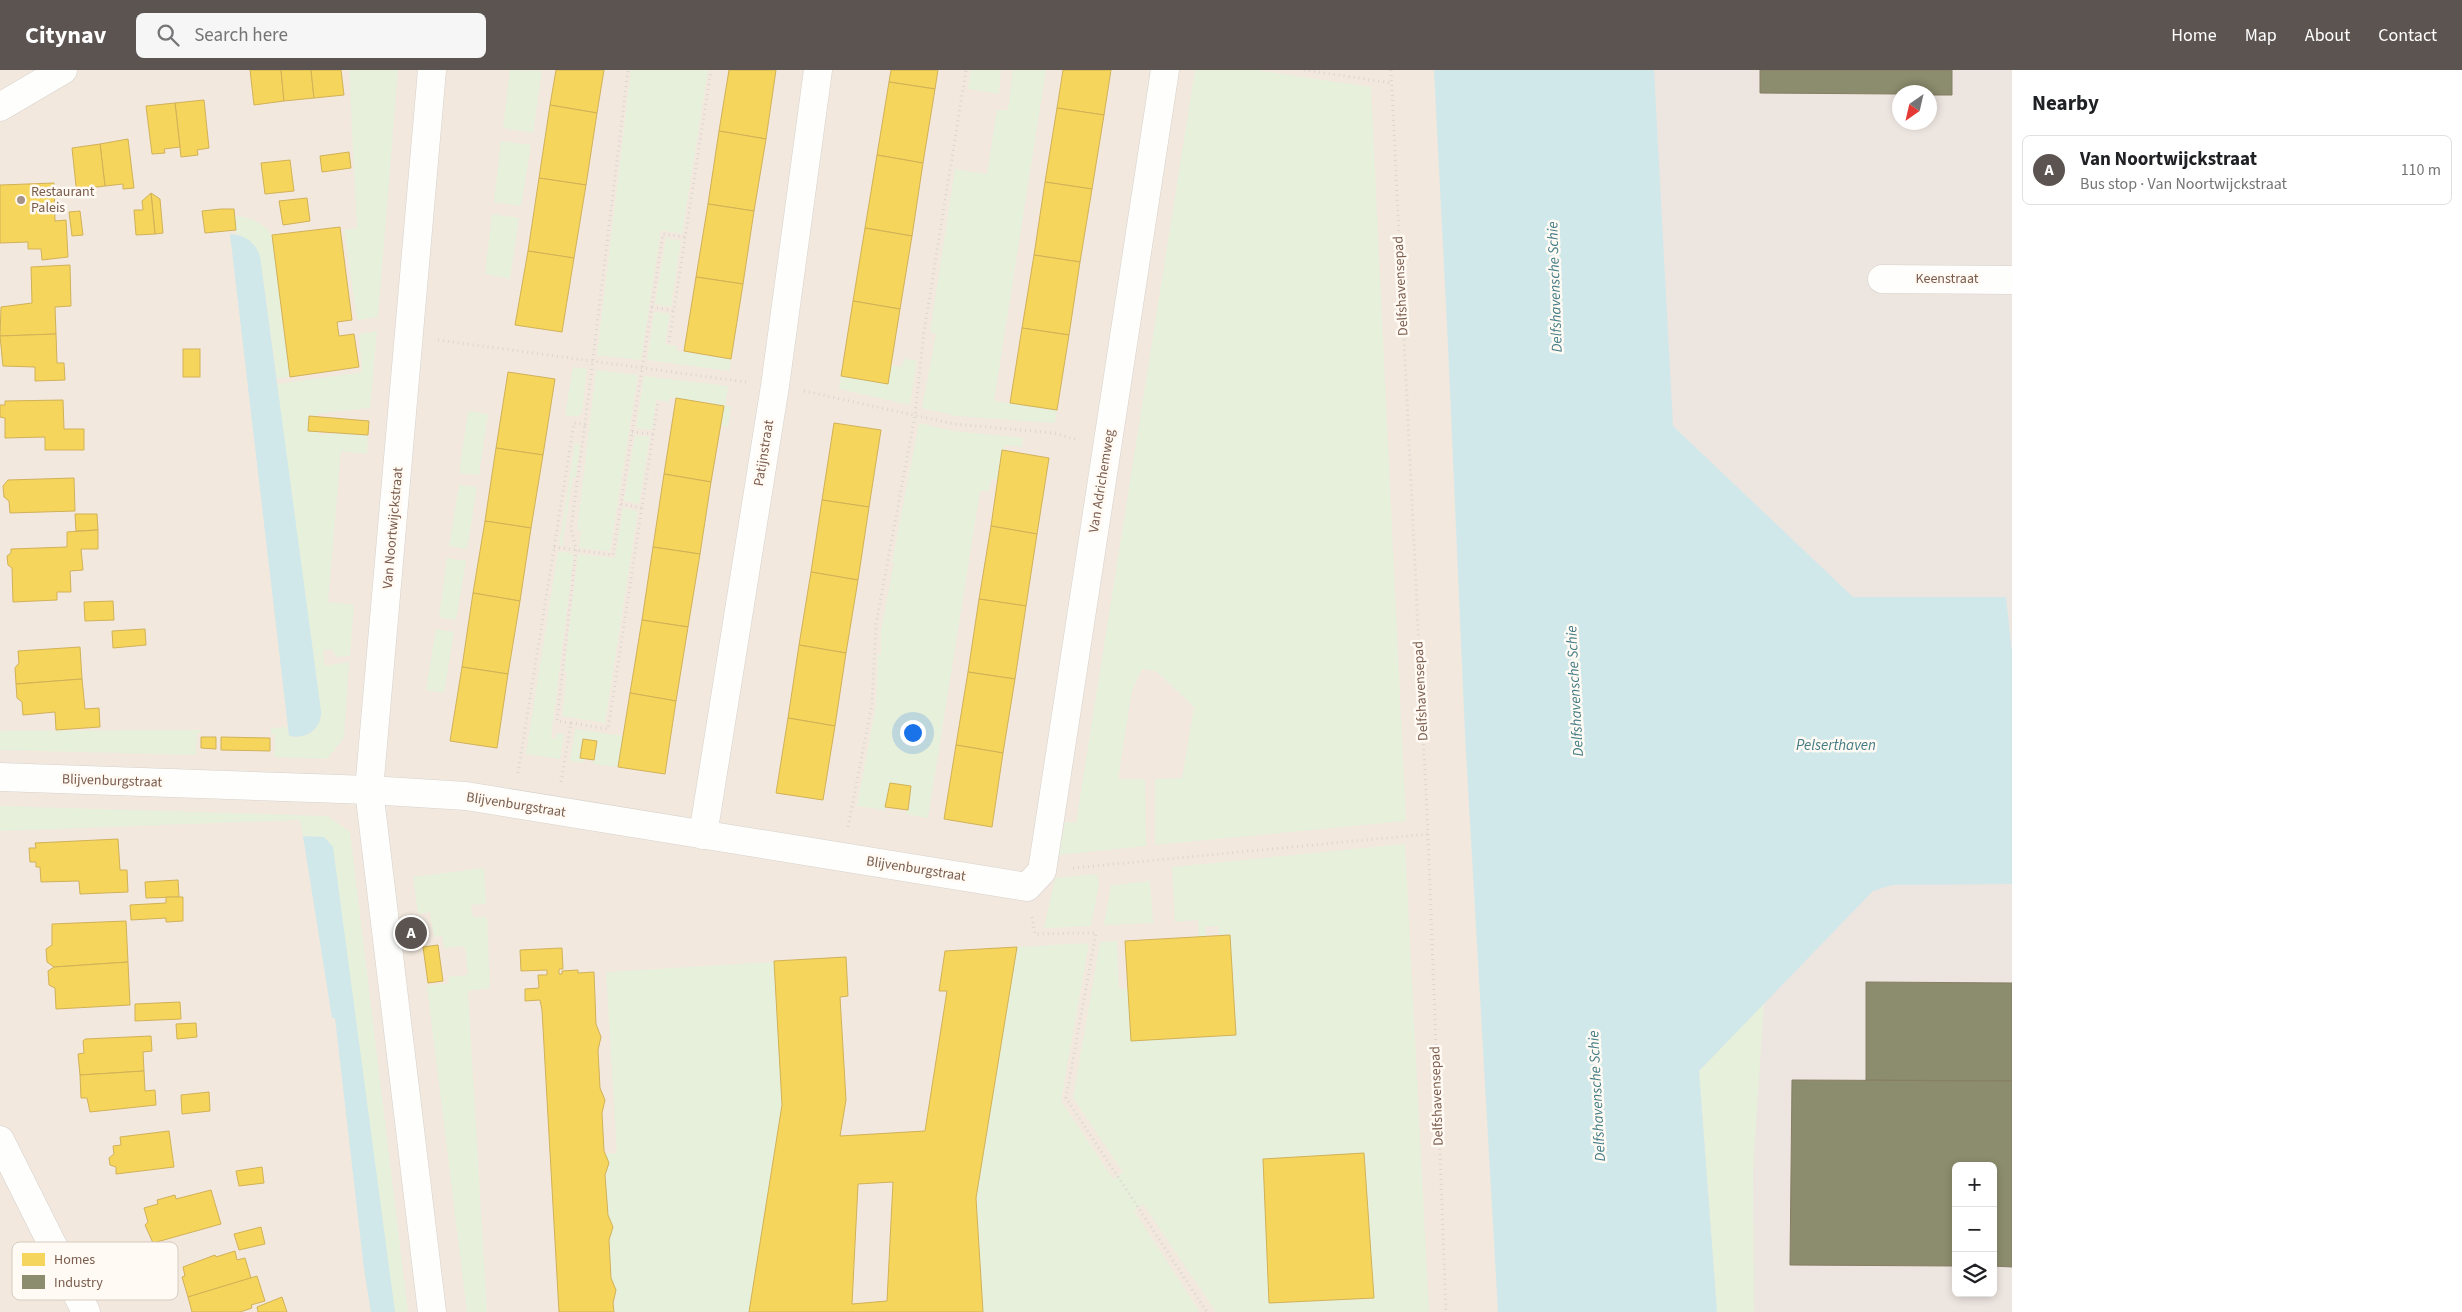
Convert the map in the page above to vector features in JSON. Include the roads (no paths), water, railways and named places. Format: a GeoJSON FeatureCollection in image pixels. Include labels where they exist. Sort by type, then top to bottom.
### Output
{"type":"FeatureCollection","features":[{"type":"Feature","properties":{"kind":"street","name":"Van Noortwijckstraat"},"geometry":{"type":"LineString","coordinates":[[432,70],[369,790],[432,1312]]}},
{"type":"Feature","properties":{"kind":"street","name":"Patijnstraat"},"geometry":{"type":"LineString","coordinates":[[703,835],[775,386],[818,70]]}},
{"type":"Feature","properties":{"kind":"street","name":"Van Adrichemweg"},"geometry":{"type":"LineString","coordinates":[[1035,879],[1165,70]]}},
{"type":"Feature","properties":{"kind":"street"},"geometry":{"type":"LineString","coordinates":[[0,106],[48,74]]}},
{"type":"Feature","properties":{"kind":"street","name":"Keenstraat"},"geometry":{"type":"LineString","coordinates":[[1882,279],[2012,280]]}},
{"type":"Feature","properties":{"kind":"street","name":"Blijvenburgstraat"},"geometry":{"type":"LineString","coordinates":[[0,777],[369,790],[466,796],[842,856],[1035,879]]}},
{"type":"Feature","properties":{"kind":"street"},"geometry":{"type":"LineString","coordinates":[[0,1140],[51,1242]]}},
{"type":"Feature","properties":{"kind":"street"},"geometry":{"type":"LineString","coordinates":[[80,1300],[86,1312]]}},
{"type":"Feature","properties":{"kind":"water"},"geometry":{"type":"Polygon","coordinates":[[[1434,70],[1654,70],[1673,426],[1853,597],[2006,597],[2012,653],[2012,884],[1892,885],[1873,891],[1699,1071],[1717,1312],[1498,1312],[1465,734],[1434,70]]]}},
{"type":"Feature","properties":{"kind":"water"},"geometry":{"type":"Polygon","coordinates":[[[230,234],[249,240],[260,256],[321,711],[319,723],[312,732],[295,737],[289,736],[230,234]]]}},
{"type":"Feature","properties":{"kind":"water"},"geometry":{"type":"Polygon","coordinates":[[[303,836],[324,837],[333,847],[395,1312],[371,1312],[364,1269],[335,1018],[332,1018],[303,836]]]}},
{"type":"Feature","properties":{"kind":"place","name":"Restaurant Paleis"},"geometry":{"type":"Point","coordinates":[21,200]}},
{"type":"Feature","properties":{"kind":"place","name":"Van Noortwijckstraat"},"geometry":{"type":"Point","coordinates":[411,933]}},
{"type":"Feature","properties":{"kind":"water label","name":"Delfshavensche Schie"},"geometry":{"type":"Point","coordinates":[1555,287]}},
{"type":"Feature","properties":{"kind":"water label","name":"Delfshavensche Schie"},"geometry":{"type":"Point","coordinates":[1575,691]}},
{"type":"Feature","properties":{"kind":"water label","name":"Pelserthaven"},"geometry":{"type":"Point","coordinates":[1836,745]}},
{"type":"Feature","properties":{"kind":"water label","name":"Delfshavensche Schie"},"geometry":{"type":"Point","coordinates":[1597,1096]}}]}
